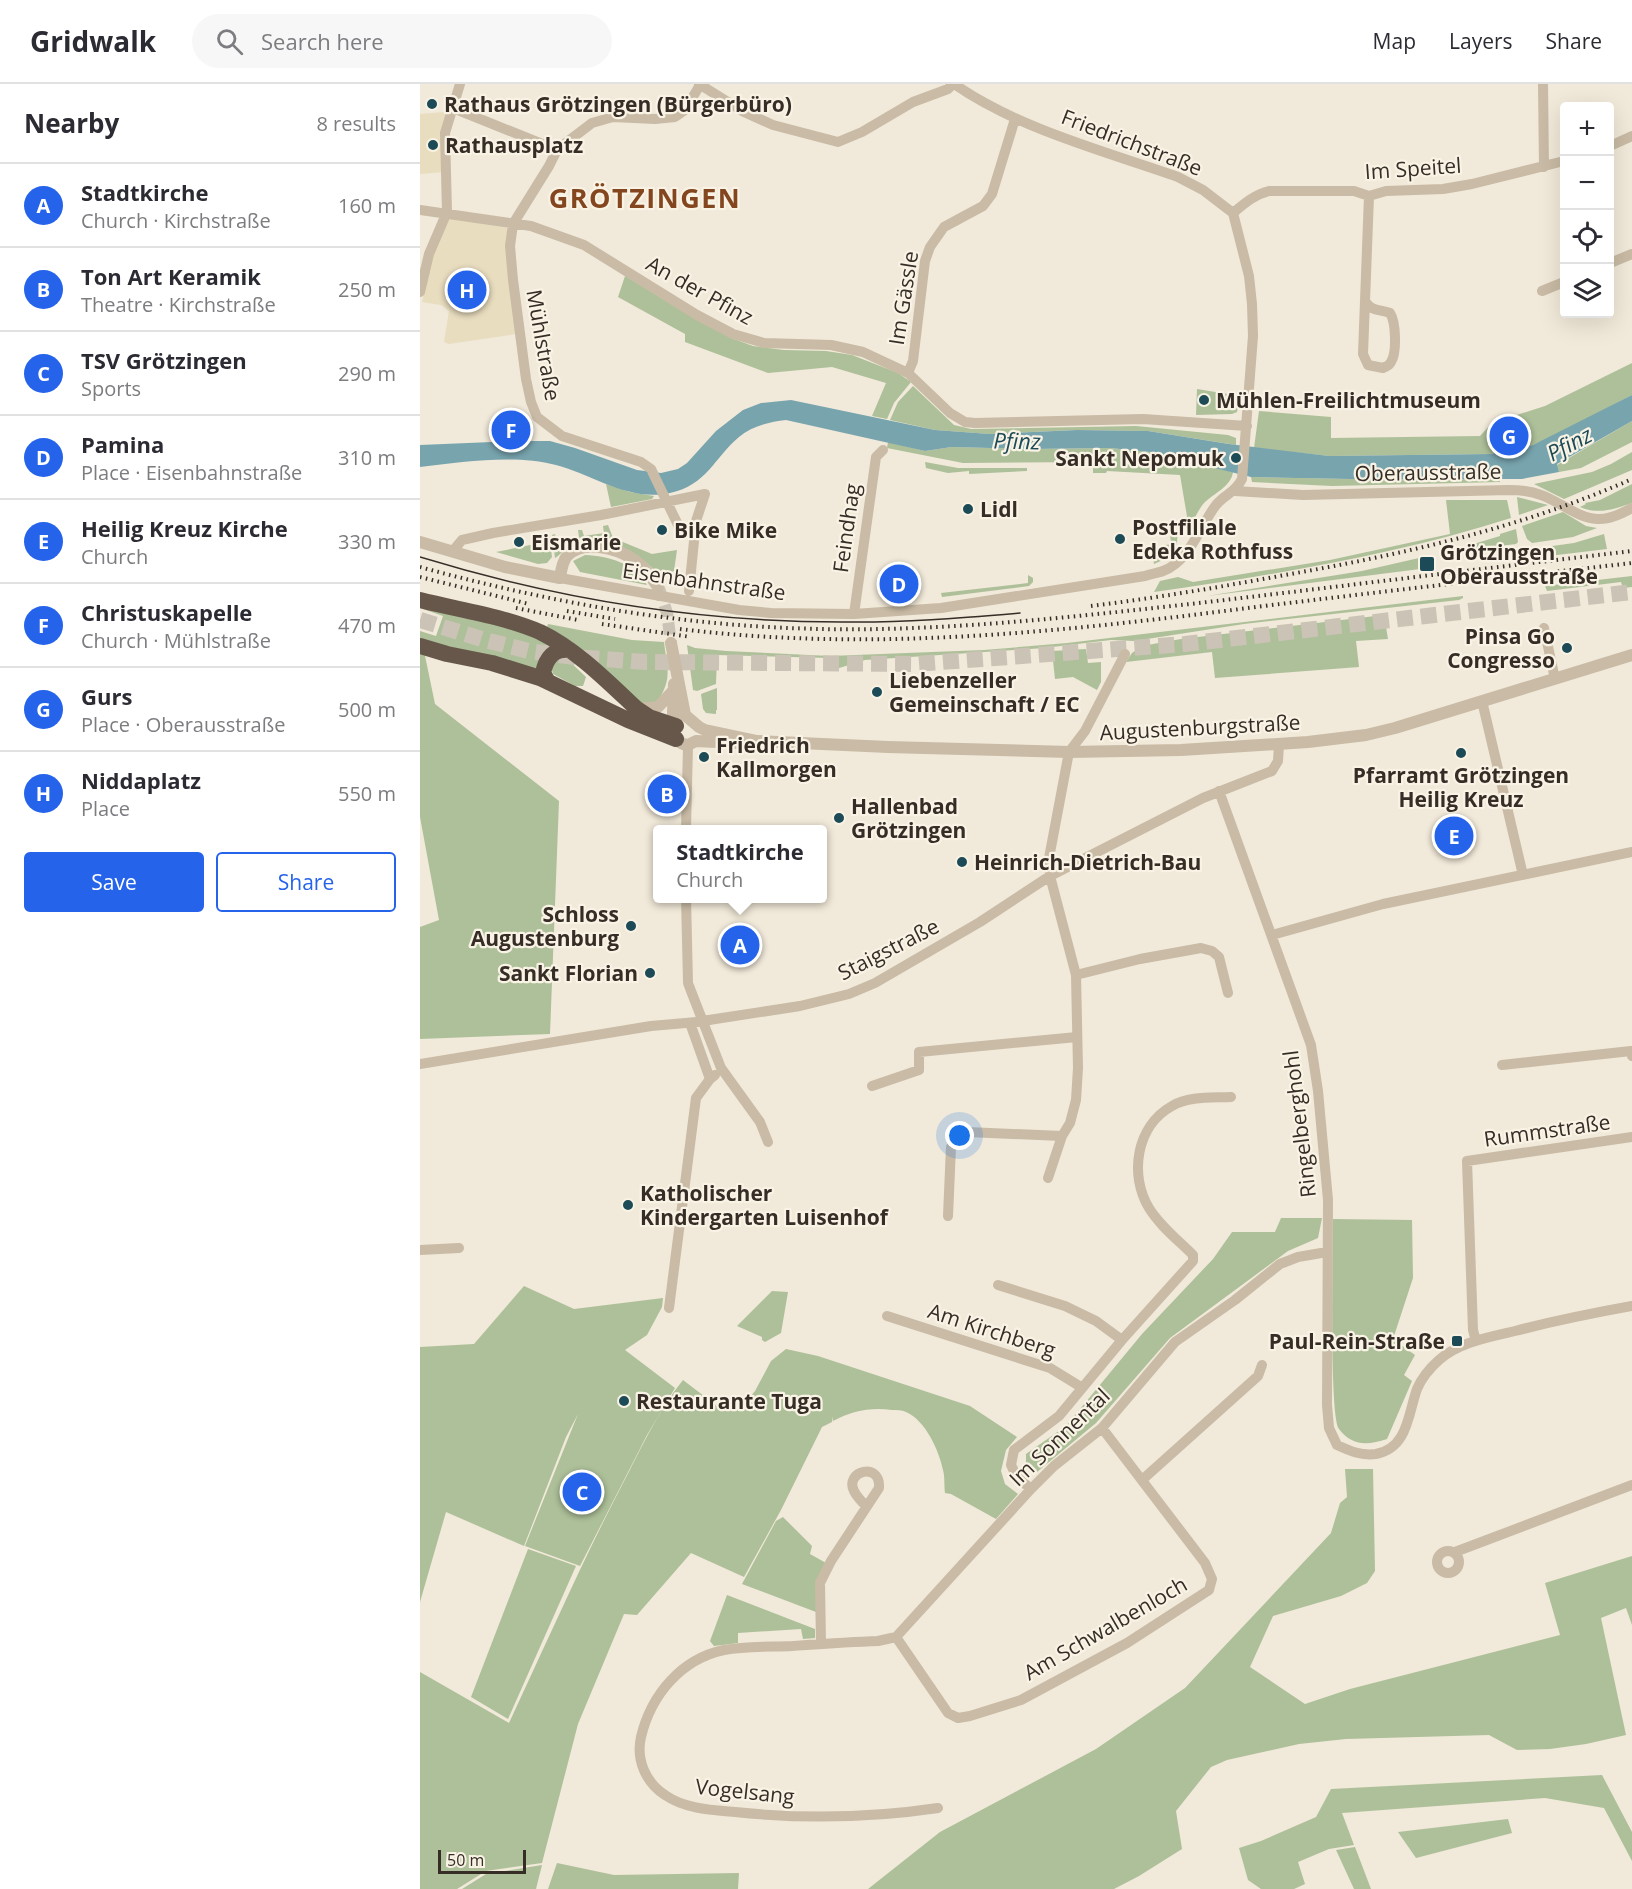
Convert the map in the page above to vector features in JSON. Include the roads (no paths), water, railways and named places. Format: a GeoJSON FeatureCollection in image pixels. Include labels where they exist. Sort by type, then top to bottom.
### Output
{"type":"FeatureCollection","features":[{"type":"Feature","properties":{"kind":"highway"},"geometry":{"type":"LineString","coordinates":[[420,600],[515,623],[538,632],[570,650],[637,709],[649,717],[686,732]]}},
{"type":"Feature","properties":{"kind":"highway"},"geometry":{"type":"LineString","coordinates":[[420,646],[504,666],[548,682],[628,720],[686,732]]}},
{"type":"Feature","properties":{"kind":"highway"},"geometry":{"type":"LineString","coordinates":[[548,682],[543,673],[549,657],[562,649],[570,650]]}},
{"type":"Feature","properties":{"kind":"highway"},"geometry":{"type":"LineString","coordinates":[[569,692],[579,693],[591,690],[596,681],[591,667]]}},
{"type":"Feature","properties":{"kind":"street"},"geometry":{"type":"LineString","coordinates":[[420,292],[429,254],[447,212],[445,133],[460,84]]}},
{"type":"Feature","properties":{"kind":"street"},"geometry":{"type":"LineString","coordinates":[[513,224],[549,166],[556,150],[592,123],[613,117],[655,119],[675,117],[685,110],[699,85],[744,112],[773,125],[838,142],[862,132],[913,102],[948,89],[953,84]]}},
{"type":"Feature","properties":{"kind":"street","name":"Friedrichstraße"},"geometry":{"type":"LineString","coordinates":[[953,84],[976,100],[1016,119],[1178,177],[1203,190],[1233,213]]}},
{"type":"Feature","properties":{"kind":"street"},"geometry":{"type":"LineString","coordinates":[[1543,84],[1544,167]]}},
{"type":"Feature","properties":{"kind":"street"},"geometry":{"type":"LineString","coordinates":[[453,108],[556,150]]}},
{"type":"Feature","properties":{"kind":"street","name":"Im Gässle"},"geometry":{"type":"LineString","coordinates":[[908,373],[913,361],[925,261],[930,246],[944,227],[982,206],[992,194],[1016,119]]}},
{"type":"Feature","properties":{"kind":"street"},"geometry":{"type":"LineString","coordinates":[[1614,144],[1632,136]]}},
{"type":"Feature","properties":{"kind":"street","name":"Im Speitel"},"geometry":{"type":"LineString","coordinates":[[1233,213],[1249,199],[1269,191],[1354,191],[1369,196],[1386,191],[1443,189],[1560,162]]}},
{"type":"Feature","properties":{"kind":"street"},"geometry":{"type":"LineString","coordinates":[[1365,301],[1369,308],[1390,313],[1395,325],[1392,361],[1383,368],[1368,365],[1364,360],[1365,301],[1369,196]]}},
{"type":"Feature","properties":{"kind":"street","name":"An der Pfinz"},"geometry":{"type":"LineString","coordinates":[[420,210],[447,212],[531,226],[584,244],[698,315],[733,334],[764,343],[831,345],[851,348],[908,373],[950,413],[965,422],[1143,419],[1247,432]]}},
{"type":"Feature","properties":{"kind":"street"},"geometry":{"type":"LineString","coordinates":[[1233,213],[1249,276],[1253,336],[1242,479],[1235,491]]}},
{"type":"Feature","properties":{"kind":"street","name":"Mühlstraße"},"geometry":{"type":"LineString","coordinates":[[513,224],[510,246],[513,280],[526,380],[537,417],[562,436],[641,462],[651,469],[678,525],[696,521]]}},
{"type":"Feature","properties":{"kind":"street"},"geometry":{"type":"LineString","coordinates":[[1614,261],[1632,254]]}},
{"type":"Feature","properties":{"kind":"street"},"geometry":{"type":"LineString","coordinates":[[1542,291],[1560,284]]}},
{"type":"Feature","properties":{"kind":"street","name":"Feindhag"},"geometry":{"type":"LineString","coordinates":[[854,614],[876,457],[883,450]]}},
{"type":"Feature","properties":{"kind":"street","name":"Oberausstraße"},"geometry":{"type":"LineString","coordinates":[[1235,491],[1303,495],[1520,490],[1543,495],[1590,518],[1601,519],[1617,516],[1632,508]]}},
{"type":"Feature","properties":{"kind":"street","name":"Eisenbahnstraße"},"geometry":{"type":"LineString","coordinates":[[420,542],[505,567],[739,610],[771,613],[854,614],[941,608],[1164,571],[1185,555],[1217,504],[1235,491]]}},
{"type":"Feature","properties":{"kind":"street"},"geometry":{"type":"LineString","coordinates":[[452,552],[462,540],[492,533],[666,499],[705,494],[696,521],[689,591]]}},
{"type":"Feature","properties":{"kind":"street"},"geometry":{"type":"LineString","coordinates":[[560,578],[564,561],[568,555],[575,550],[596,547],[610,549],[635,561],[658,587]]}},
{"type":"Feature","properties":{"kind":"street"},"geometry":{"type":"LineString","coordinates":[[1544,628],[1555,679]]}},
{"type":"Feature","properties":{"kind":"street"},"geometry":{"type":"LineString","coordinates":[[670,643],[686,732],[686,825]]}},
{"type":"Feature","properties":{"kind":"street"},"geometry":{"type":"LineString","coordinates":[[1048,1178],[1062,1136],[1070,1123],[1076,1100],[1077,1037],[1076,975],[1050,876],[1049,858],[1069,752],[1085,731],[1125,654]]}},
{"type":"Feature","properties":{"kind":"street","name":"Augustenburgstraße"},"geometry":{"type":"LineString","coordinates":[[686,732],[738,743],[757,741],[1069,752],[1181,750],[1279,744],[1366,735],[1423,720],[1632,655]]}},
{"type":"Feature","properties":{"kind":"street"},"geometry":{"type":"LineString","coordinates":[[676,675],[673,713],[686,732]]}},
{"type":"Feature","properties":{"kind":"street"},"geometry":{"type":"LineString","coordinates":[[637,709],[658,707],[673,691]]}},
{"type":"Feature","properties":{"kind":"street"},"geometry":{"type":"LineString","coordinates":[[1482,701],[1523,875]]}},
{"type":"Feature","properties":{"kind":"street","name":"Staigstraße"},"geometry":{"type":"LineString","coordinates":[[420,1064],[651,1026],[699,1022],[800,1005],[849,993],[875,983],[980,922],[1050,876],[1219,791],[1272,771],[1278,761],[1279,744]]}},
{"type":"Feature","properties":{"kind":"street","name":"Ringelberghohl"},"geometry":{"type":"LineString","coordinates":[[1219,791],[1311,1045],[1318,1091],[1328,1200],[1326,1377],[1329,1428],[1337,1445],[1356,1454],[1370,1455],[1385,1452],[1397,1444],[1403,1435],[1418,1388],[1426,1372],[1448,1353],[1476,1341]]}},
{"type":"Feature","properties":{"kind":"street"},"geometry":{"type":"LineString","coordinates":[[1272,934],[1383,904],[1632,852]]}},
{"type":"Feature","properties":{"kind":"street"},"geometry":{"type":"LineString","coordinates":[[686,903],[688,983],[722,1068],[760,1122],[768,1142]]}},
{"type":"Feature","properties":{"kind":"street"},"geometry":{"type":"LineString","coordinates":[[1076,975],[1140,959],[1201,948],[1212,951],[1219,957],[1228,993]]}},
{"type":"Feature","properties":{"kind":"street"},"geometry":{"type":"LineString","coordinates":[[699,1022],[710,1079]]}},
{"type":"Feature","properties":{"kind":"street"},"geometry":{"type":"LineString","coordinates":[[872,1086],[919,1070],[919,1052],[1077,1037]]}},
{"type":"Feature","properties":{"kind":"street"},"geometry":{"type":"LineString","coordinates":[[1502,1065],[1631,1051],[1632,1056]]}},
{"type":"Feature","properties":{"kind":"street"},"geometry":{"type":"LineString","coordinates":[[669,1308],[696,1098],[710,1079],[722,1068]]}},
{"type":"Feature","properties":{"kind":"street"},"geometry":{"type":"LineString","coordinates":[[1032,1489],[1017,1477],[1011,1465],[1014,1450],[1059,1416],[1122,1340],[1193,1261],[1193,1254],[1157,1220],[1140,1190],[1137,1161],[1148,1128],[1172,1106],[1188,1100],[1230,1097]]}},
{"type":"Feature","properties":{"kind":"street"},"geometry":{"type":"LineString","coordinates":[[948,1216],[951,1147],[958,1137],[967,1132],[1062,1136]]}},
{"type":"Feature","properties":{"kind":"street","name":"Rummstraße"},"geometry":{"type":"LineString","coordinates":[[1476,1341],[1473,1330],[1467,1161],[1632,1137]]}},
{"type":"Feature","properties":{"kind":"street"},"geometry":{"type":"LineString","coordinates":[[420,1250],[459,1248]]}},
{"type":"Feature","properties":{"kind":"street","name":"Im Sonnental"},"geometry":{"type":"LineString","coordinates":[[896,1637],[1054,1466],[1102,1428],[1175,1342],[1235,1300],[1280,1264],[1298,1257],[1327,1252]]}},
{"type":"Feature","properties":{"kind":"street"},"geometry":{"type":"LineString","coordinates":[[998,1285],[1065,1306],[1096,1321],[1122,1340]]}},
{"type":"Feature","properties":{"kind":"street"},"geometry":{"type":"LineString","coordinates":[[1476,1341],[1569,1318],[1632,1306]]}},
{"type":"Feature","properties":{"kind":"street","name":"Am Kirchberg"},"geometry":{"type":"LineString","coordinates":[[887,1316],[1050,1368],[1082,1388]]}},
{"type":"Feature","properties":{"kind":"street"},"geometry":{"type":"LineString","coordinates":[[1142,1480],[1258,1376],[1262,1365]]}},
{"type":"Feature","properties":{"kind":"street","name":"Am Schwalbenloch"},"geometry":{"type":"LineString","coordinates":[[896,1637],[948,1713],[958,1718],[986,1712],[1021,1700],[1127,1643],[1209,1590],[1212,1579],[1205,1563],[1102,1428]]}},
{"type":"Feature","properties":{"kind":"street"},"geometry":{"type":"LineString","coordinates":[[1455,1552],[1632,1485]]}},
{"type":"Feature","properties":{"kind":"street"},"geometry":{"type":"LineString","coordinates":[[821,1644],[819,1583],[866,1506]]}},
{"type":"Feature","properties":{"kind":"street","name":"Vogelsang"},"geometry":{"type":"LineString","coordinates":[[896,1637],[878,1641],[725,1650],[697,1660],[679,1672],[660,1691],[648,1712],[640,1738],[639,1760],[647,1778],[664,1795],[687,1806],[758,1815],[854,1816],[938,1808]]}},
{"type":"Feature","properties":{"kind":"water","name":"Pfinz"},"geometry":{"type":"Polygon","coordinates":[[[1632,395],[1632,421],[1557,464],[1559,472],[1522,479],[1251,477],[1150,452],[1110,448],[952,447],[925,451],[786,420],[749,430],[730,445],[709,470],[693,484],[670,493],[655,495],[626,491],[570,469],[540,462],[506,459],[420,467],[420,445],[550,441],[637,470],[661,473],[678,469],[687,463],[716,431],[743,410],[761,403],[791,400],[935,430],[990,434],[1077,430],[1148,431],[1329,456],[1490,454],[1533,445],[1632,395]]]}},
{"type":"Feature","properties":{"kind":"tunnel"},"geometry":{"type":"LineString","coordinates":[[659,588],[667,613],[671,643]]}},
{"type":"Feature","properties":{"kind":"tunnel"},"geometry":{"type":"LineString","coordinates":[[420,620],[529,651],[574,657],[646,662],[914,664],[1185,644],[1632,592]]}},
{"type":"Feature","properties":{"kind":"tram line"},"geometry":{"type":"LineString","coordinates":[[420,557],[472,572],[576,596],[682,613],[735,618],[864,622],[931,620],[1020,613]]}},
{"type":"Feature","properties":{"kind":"railway"},"geometry":{"type":"LineString","coordinates":[[1091,606],[1164,596],[1330,567],[1462,538],[1548,512],[1632,479]]}},
{"type":"Feature","properties":{"kind":"railway"},"geometry":{"type":"LineString","coordinates":[[420,567],[511,590],[649,615],[789,628],[892,629],[1097,614],[1632,551]]}},
{"type":"Feature","properties":{"kind":"railway"},"geometry":{"type":"LineString","coordinates":[[680,629],[754,636],[827,639],[973,636],[1118,624],[1632,563]]}},
{"type":"Feature","properties":{"kind":"railway"},"geometry":{"type":"LineString","coordinates":[[420,577],[529,604]]}},
{"type":"Feature","properties":{"kind":"railway"},"geometry":{"type":"LineString","coordinates":[[516,608],[578,620]]}},
{"type":"Feature","properties":{"kind":"railway"},"geometry":{"type":"LineString","coordinates":[[567,611],[615,619]]}},
{"type":"Feature","properties":{"kind":"railway"},"geometry":{"type":"LineString","coordinates":[[602,624],[691,637]]}},
{"type":"Feature","properties":{"kind":"place","name":"Rathaus Grötzingen (Bürgerbüro)"},"geometry":{"type":"Point","coordinates":[432,104]}},
{"type":"Feature","properties":{"kind":"place","name":"Rathausplatz"},"geometry":{"type":"Point","coordinates":[433,145]}},
{"type":"Feature","properties":{"kind":"place","name":"Niddaplatz"},"geometry":{"type":"Point","coordinates":[467,290]}},
{"type":"Feature","properties":{"kind":"place","name":"Mühlen-Freilichtmuseum"},"geometry":{"type":"Point","coordinates":[1204,400]}},
{"type":"Feature","properties":{"kind":"place","name":"Christuskapelle"},"geometry":{"type":"Point","coordinates":[511,430]}},
{"type":"Feature","properties":{"kind":"place","name":"Gurs"},"geometry":{"type":"Point","coordinates":[1509,436]}},
{"type":"Feature","properties":{"kind":"place","name":"Sankt Nepomuk"},"geometry":{"type":"Point","coordinates":[1236,458]}},
{"type":"Feature","properties":{"kind":"place","name":"Lidl"},"geometry":{"type":"Point","coordinates":[968,509]}},
{"type":"Feature","properties":{"kind":"place","name":"Bike Mike"},"geometry":{"type":"Point","coordinates":[662,530]}},
{"type":"Feature","properties":{"kind":"place","name":"Postfiliale Edeka Rothfuss"},"geometry":{"type":"Point","coordinates":[1120,539]}},
{"type":"Feature","properties":{"kind":"place","name":"Eismarie"},"geometry":{"type":"Point","coordinates":[519,542]}},
{"type":"Feature","properties":{"kind":"place","name":"Grötzingen Oberausstraße"},"geometry":{"type":"Point","coordinates":[1427,564]}},
{"type":"Feature","properties":{"kind":"place","name":"Pamina"},"geometry":{"type":"Point","coordinates":[899,584]}},
{"type":"Feature","properties":{"kind":"place","name":"Pinsa Go Congresso"},"geometry":{"type":"Point","coordinates":[1567,648]}},
{"type":"Feature","properties":{"kind":"place","name":"Liebenzeller Gemeinschaft / EC"},"geometry":{"type":"Point","coordinates":[877,692]}},
{"type":"Feature","properties":{"kind":"place","name":"Pfarramt Grötzingen Heilig Kreuz"},"geometry":{"type":"Point","coordinates":[1461,753]}},
{"type":"Feature","properties":{"kind":"place","name":"Friedrich Kallmorgen"},"geometry":{"type":"Point","coordinates":[704,757]}},
{"type":"Feature","properties":{"kind":"place","name":"Ton Art Keramik"},"geometry":{"type":"Point","coordinates":[667,794]}},
{"type":"Feature","properties":{"kind":"place","name":"Hallenbad Grötzingen"},"geometry":{"type":"Point","coordinates":[839,818]}},
{"type":"Feature","properties":{"kind":"place","name":"Heilig Kreuz Kirche"},"geometry":{"type":"Point","coordinates":[1454,836]}},
{"type":"Feature","properties":{"kind":"place","name":"Heinrich-Dietrich-Bau"},"geometry":{"type":"Point","coordinates":[962,862]}},
{"type":"Feature","properties":{"kind":"place","name":"Schloss Augustenburg"},"geometry":{"type":"Point","coordinates":[631,926]}},
{"type":"Feature","properties":{"kind":"place","name":"Stadtkirche"},"geometry":{"type":"Point","coordinates":[740,945]}},
{"type":"Feature","properties":{"kind":"place","name":"Sankt Florian"},"geometry":{"type":"Point","coordinates":[650,973]}},
{"type":"Feature","properties":{"kind":"place","name":"Katholischer Kindergarten Luisenhof"},"geometry":{"type":"Point","coordinates":[628,1205]}},
{"type":"Feature","properties":{"kind":"place","name":"Paul-Rein-Straße"},"geometry":{"type":"Point","coordinates":[1457,1341]}},
{"type":"Feature","properties":{"kind":"place","name":"Restaurante Tuga"},"geometry":{"type":"Point","coordinates":[624,1401]}},
{"type":"Feature","properties":{"kind":"place","name":"TSV Grötzingen"},"geometry":{"type":"Point","coordinates":[582,1492]}},
{"type":"Feature","properties":{"kind":"district","name":"GRÖTZINGEN"},"geometry":{"type":"Point","coordinates":[645,197]}}]}
